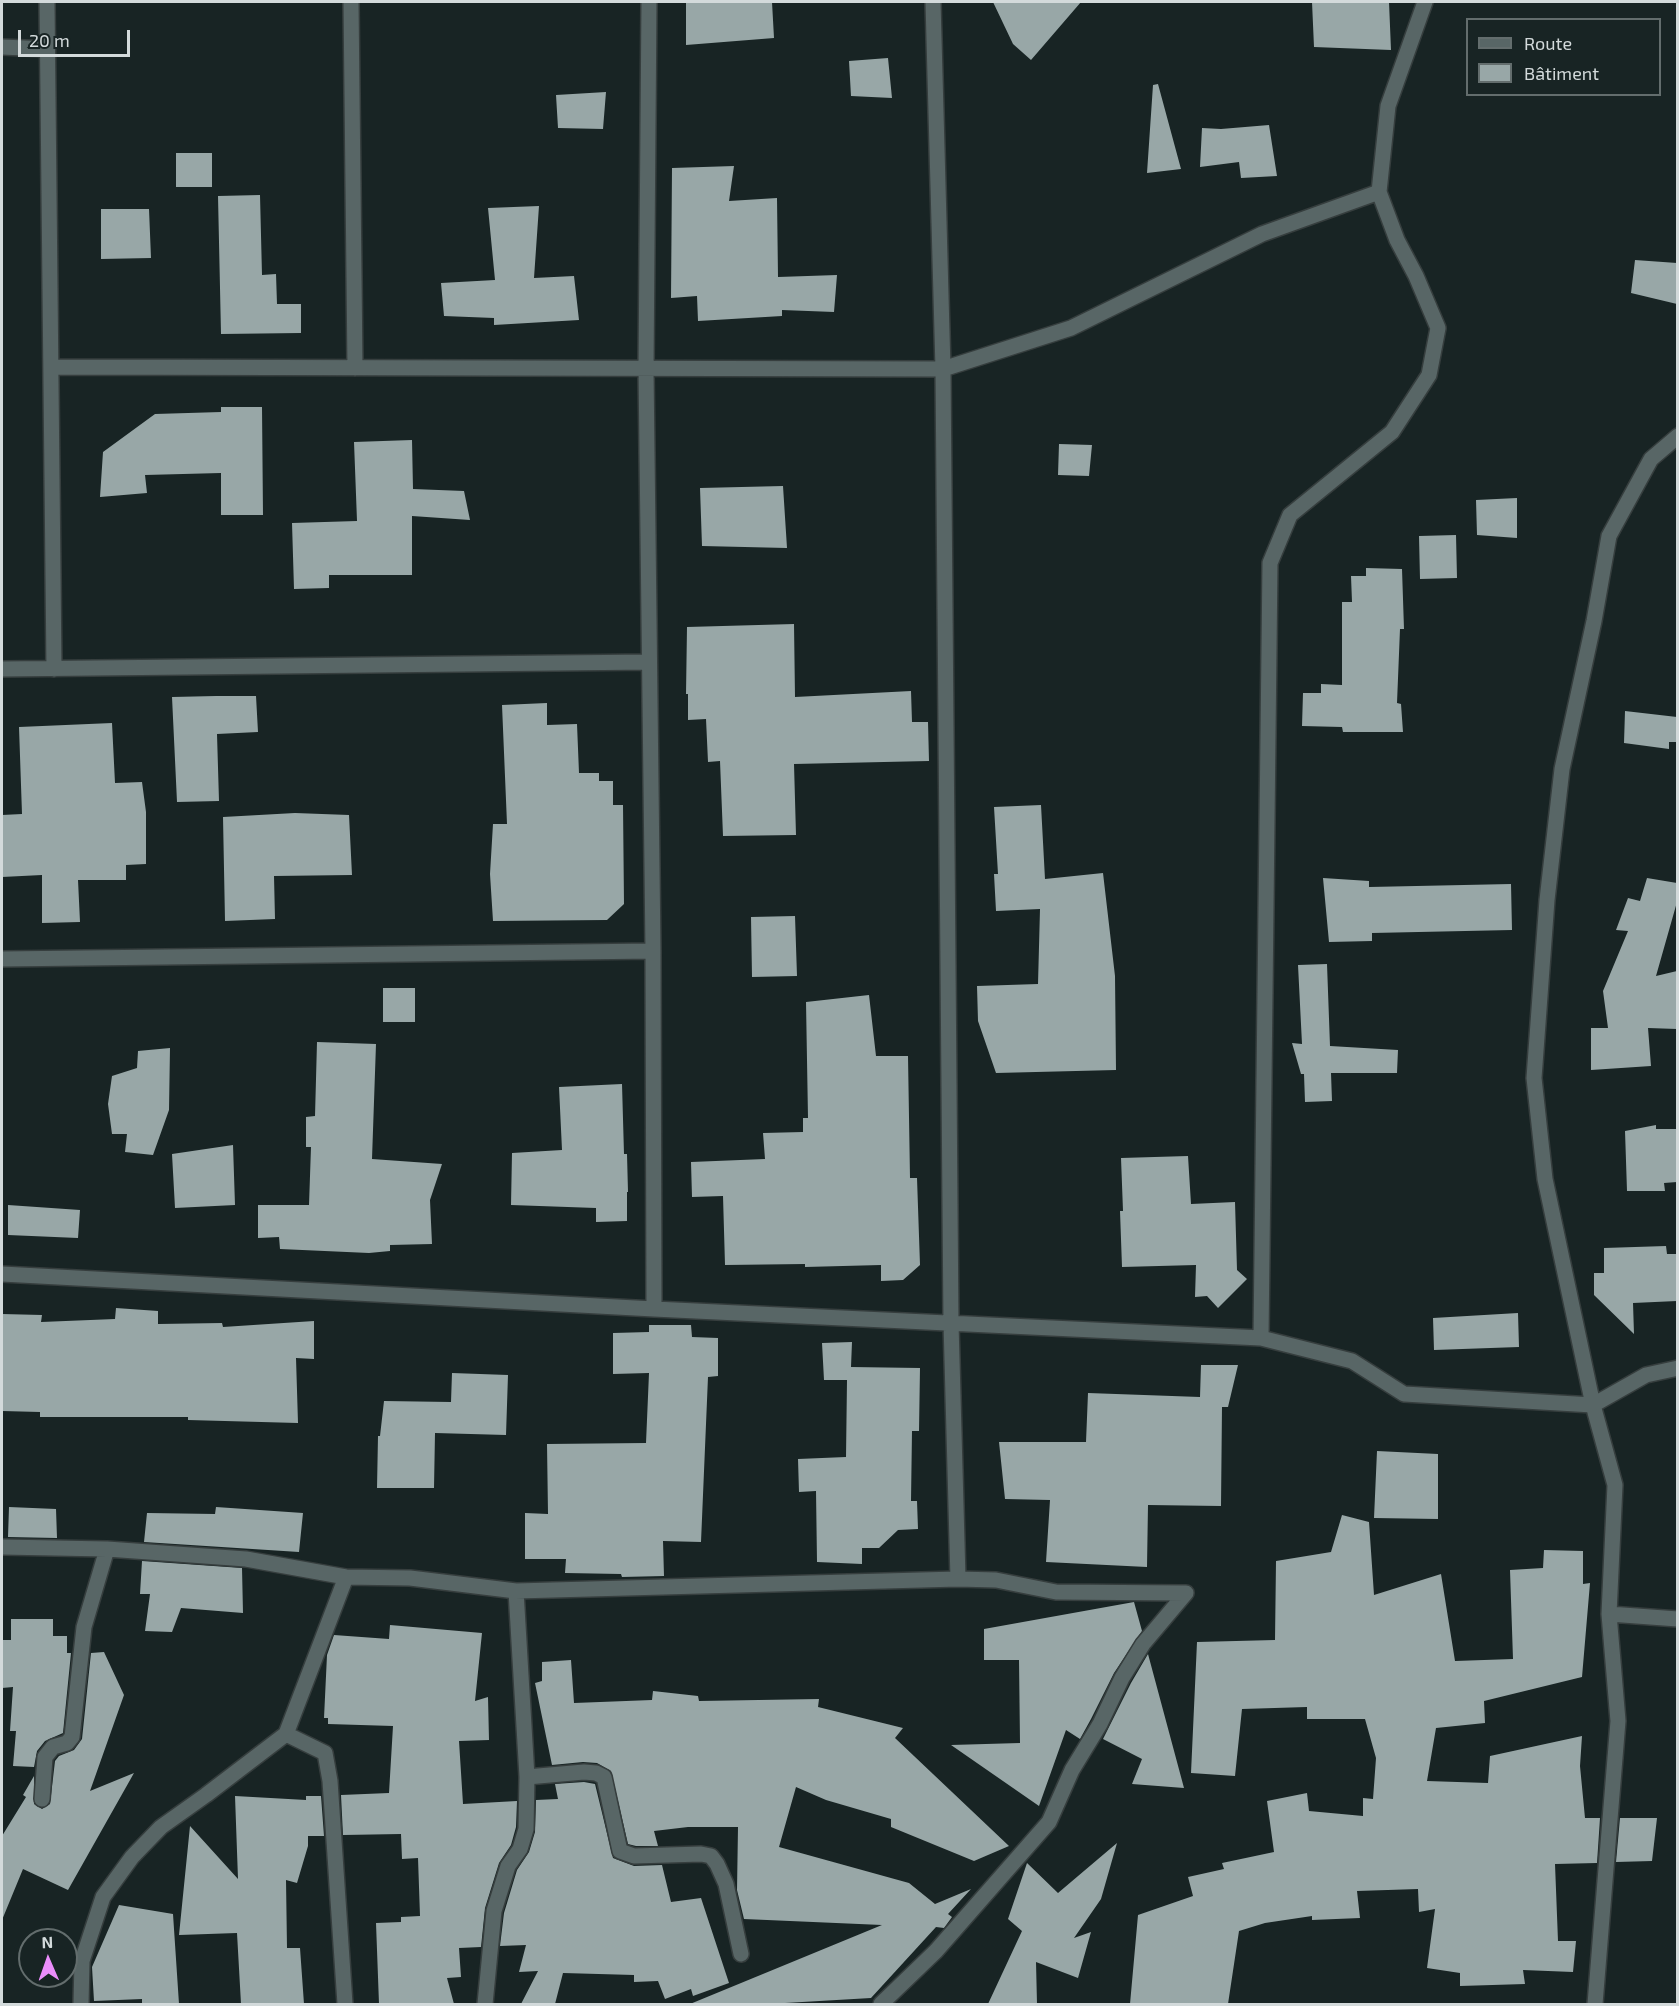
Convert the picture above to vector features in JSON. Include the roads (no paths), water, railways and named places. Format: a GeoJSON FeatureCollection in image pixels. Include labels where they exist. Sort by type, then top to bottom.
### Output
{"type":"FeatureCollection","features":[{"type":"Feature","properties":{"kind":"street"},"geometry":{"type":"LineString","coordinates":[[47,2],[54,669]]}},
{"type":"Feature","properties":{"kind":"street"},"geometry":{"type":"LineString","coordinates":[[351,2],[355,368]]}},
{"type":"Feature","properties":{"kind":"street"},"geometry":{"type":"LineString","coordinates":[[649,2],[646,369],[653,951],[654,1310]]}},
{"type":"Feature","properties":{"kind":"street"},"geometry":{"type":"LineString","coordinates":[[933,2],[943,369],[951,1323],[958,1580]]}},
{"type":"Feature","properties":{"kind":"street"},"geometry":{"type":"LineString","coordinates":[[1262,1338],[1270,563],[1290,515],[1392,432],[1429,375],[1438,328],[1416,276],[1397,240],[1379,192],[1388,105],[1425,2]]}},
{"type":"Feature","properties":{"kind":"street"},"geometry":{"type":"LineString","coordinates":[[2,47],[47,49]]}},
{"type":"Feature","properties":{"kind":"street"},"geometry":{"type":"LineString","coordinates":[[51,367],[943,369],[1071,328],[1263,234],[1379,192]]}},
{"type":"Feature","properties":{"kind":"street"},"geometry":{"type":"LineString","coordinates":[[1595,2004],[1618,1721],[1609,1614],[1615,1485],[1593,1405],[1545,1179],[1534,1078],[1546,900],[1562,769],[1594,621],[1609,536],[1651,459],[1677,436]]}},
{"type":"Feature","properties":{"kind":"street"},"geometry":{"type":"LineString","coordinates":[[2,669],[649,662]]}},
{"type":"Feature","properties":{"kind":"street"},"geometry":{"type":"LineString","coordinates":[[2,959],[653,951]]}},
{"type":"Feature","properties":{"kind":"street"},"geometry":{"type":"LineString","coordinates":[[2,1274],[654,1310],[1262,1338],[1352,1361],[1404,1394],[1593,1405],[1646,1375],[1677,1368]]}},
{"type":"Feature","properties":{"kind":"street"},"geometry":{"type":"LineString","coordinates":[[5,1551],[107,1549],[246,1559],[346,1577],[410,1578],[516,1591],[996,1580],[1056,1592],[1186,1593],[1143,1644],[1122,1678],[1100,1724],[1072,1770],[1049,1822],[936,1951],[881,2004]]}},
{"type":"Feature","properties":{"kind":"street"},"geometry":{"type":"LineString","coordinates":[[42,1799],[45,1757],[53,1747],[68,1743],[72,1737],[84,1627],[107,1549]]}},
{"type":"Feature","properties":{"kind":"street"},"geometry":{"type":"LineString","coordinates":[[81,2004],[82,1961],[103,1898],[132,1857],[160,1827],[286,1734],[346,1577]]}},
{"type":"Feature","properties":{"kind":"street"},"geometry":{"type":"LineString","coordinates":[[485,2004],[494,1911],[508,1866],[520,1849],[526,1829],[527,1777],[516,1591]]}},
{"type":"Feature","properties":{"kind":"street"},"geometry":{"type":"LineString","coordinates":[[1609,1614],[1677,1619]]}},
{"type":"Feature","properties":{"kind":"street"},"geometry":{"type":"LineString","coordinates":[[286,1734],[325,1753],[330,1781],[345,2004]]}},
{"type":"Feature","properties":{"kind":"street"},"geometry":{"type":"LineString","coordinates":[[527,1777],[596,1773],[604,1777],[620,1851],[634,1856],[701,1854],[711,1856],[726,1884],[741,1954]]}}]}
